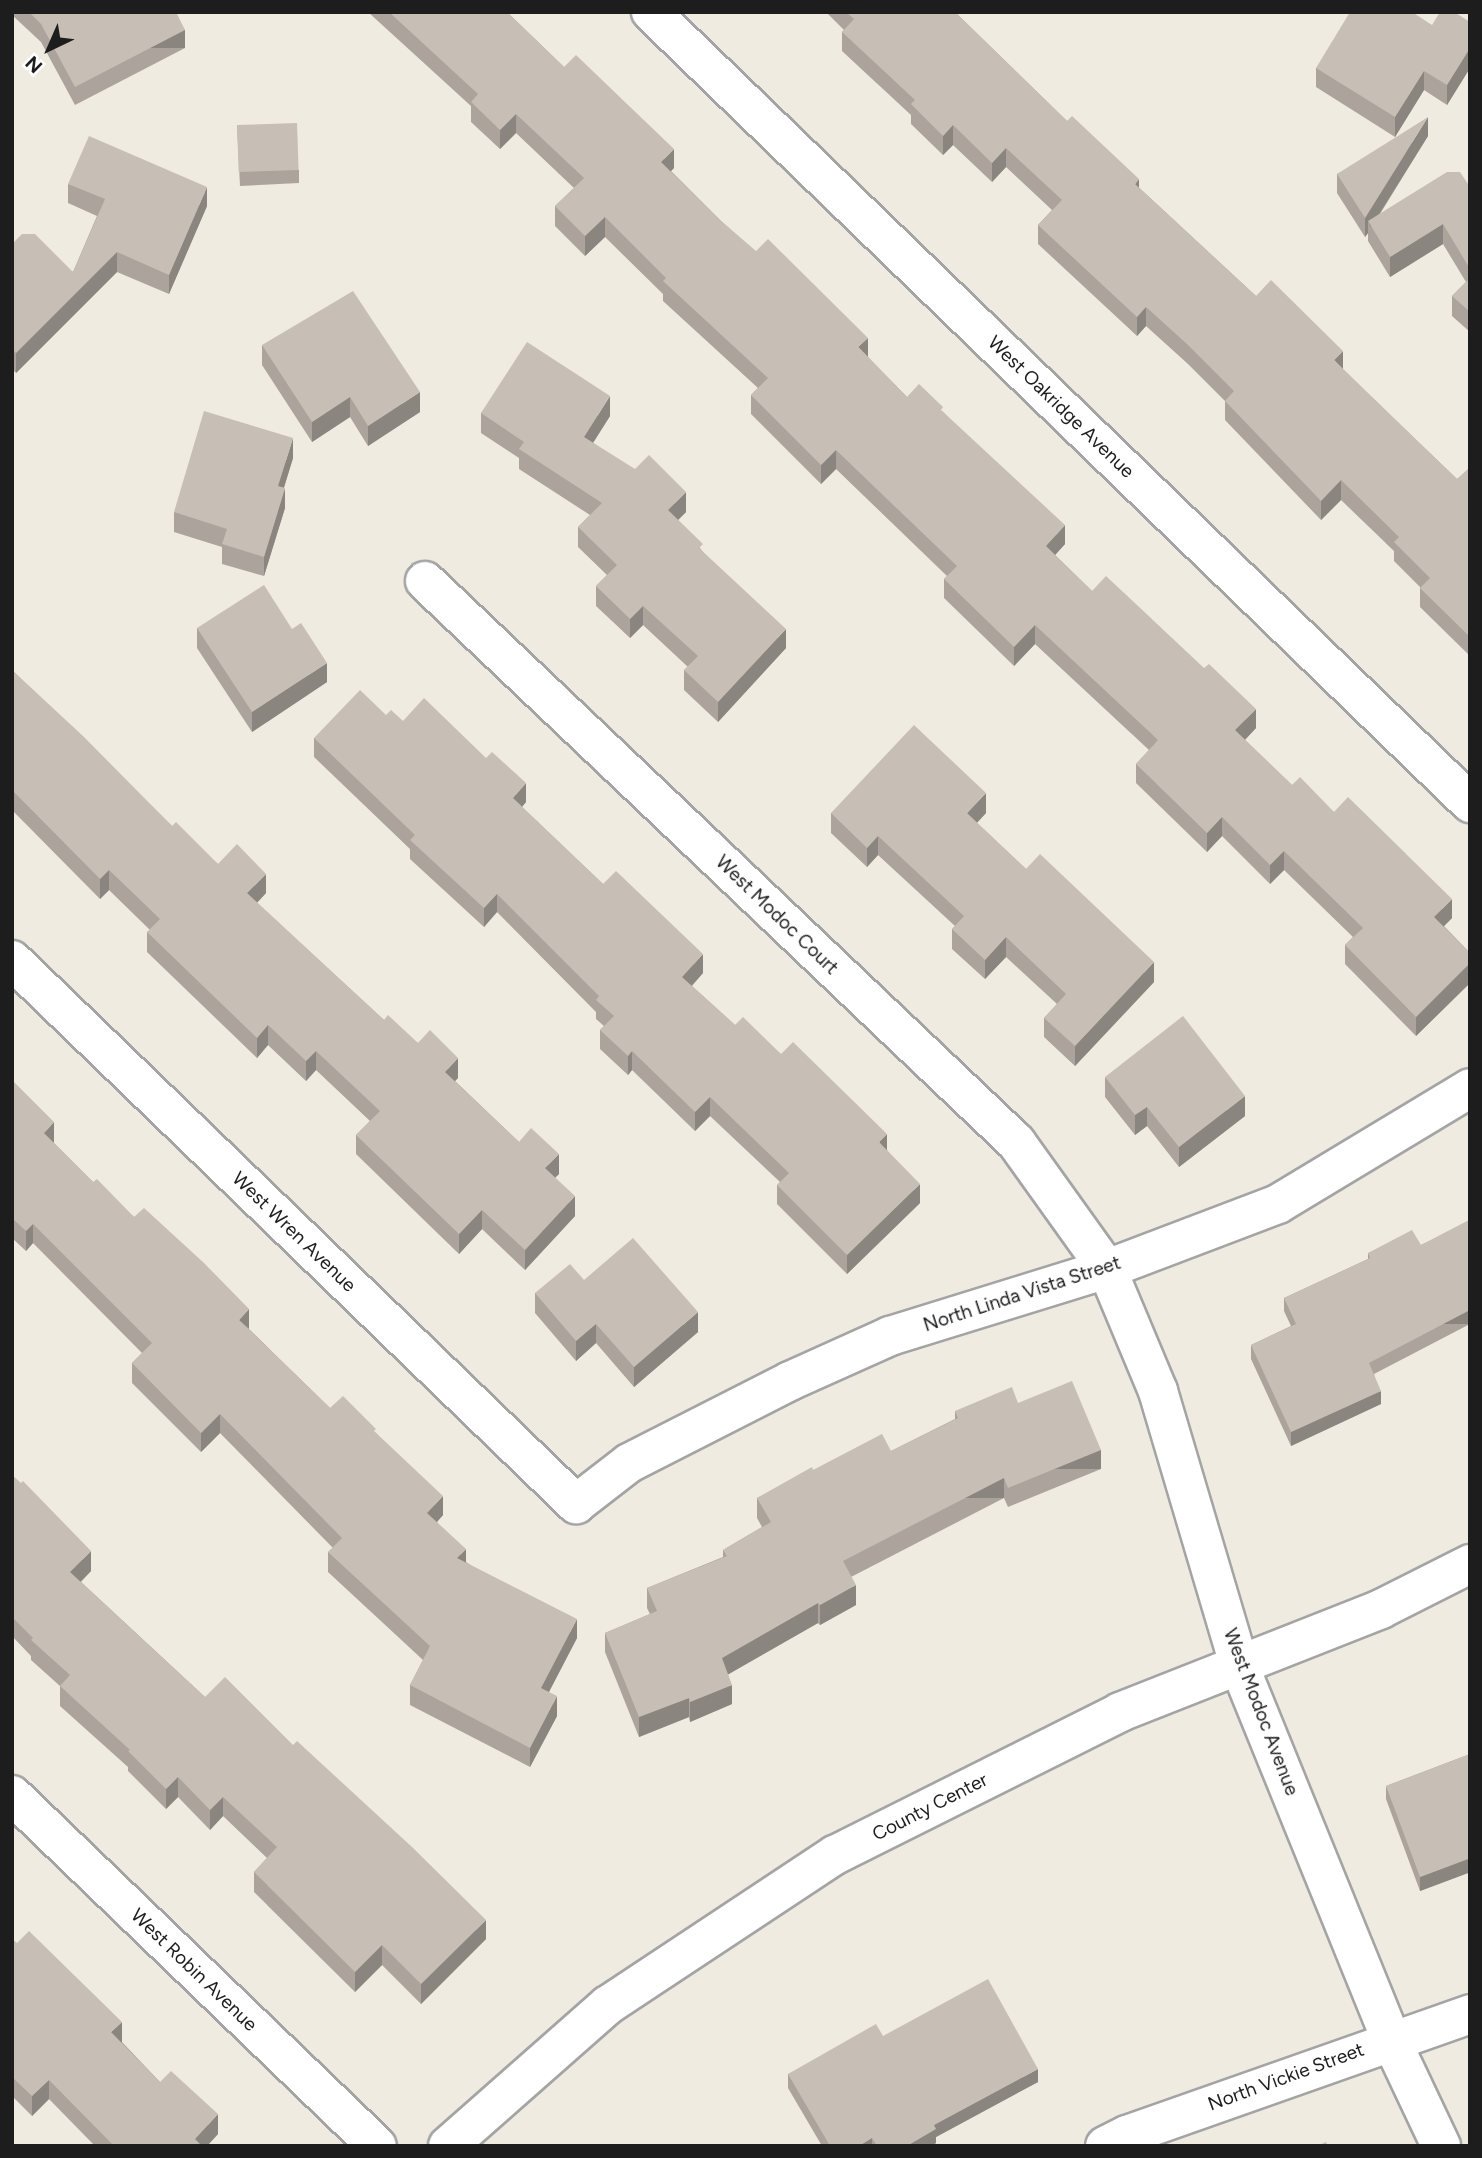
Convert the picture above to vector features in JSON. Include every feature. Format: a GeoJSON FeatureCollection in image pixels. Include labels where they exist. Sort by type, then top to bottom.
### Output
{"type":"FeatureCollection","features":[{"type":"Feature","properties":{"kind":"street","name":"West Oakridge Avenue"},"geometry":{"type":"LineString","coordinates":[[651,12],[1470,803]]}},
{"type":"Feature","properties":{"kind":"street","name":"West Modoc Court"},"geometry":{"type":"LineString","coordinates":[[425,581],[1016,1142],[1107,1269]]}},
{"type":"Feature","properties":{"kind":"street","name":"West Wren Avenue"},"geometry":{"type":"LineString","coordinates":[[12,960],[576,1504]]}},
{"type":"Feature","properties":{"kind":"street","name":"North Linda Vista Street"},"geometry":{"type":"LineString","coordinates":[[576,1504],[629,1463],[790,1381],[890,1336],[1107,1269],[1278,1204],[1470,1088]]}},
{"type":"Feature","properties":{"kind":"street","name":"West Modoc Avenue"},"geometry":{"type":"LineString","coordinates":[[1107,1269],[1157,1391],[1239,1665],[1391,2040],[1441,2146]]}},
{"type":"Feature","properties":{"kind":"street","name":"County Center"},"geometry":{"type":"LineString","coordinates":[[448,2146],[608,2005],[835,1855],[1120,1712],[1381,1609],[1470,1564]]}},
{"type":"Feature","properties":{"kind":"street","name":"West Robin Avenue"},"geometry":{"type":"LineString","coordinates":[[12,1795],[377,2146]]}},
{"type":"Feature","properties":{"kind":"street","name":"North Vickie Street"},"geometry":{"type":"LineString","coordinates":[[1105,2146],[1127,2135],[1470,2014]]}},
{"type":"Feature","properties":{"kind":"building"},"geometry":{"type":"Polygon","coordinates":[[[29,12],[176,12],[185,30],[75,87],[41,24],[29,12]]]}},
{"type":"Feature","properties":{"kind":"building"},"geometry":{"type":"Polygon","coordinates":[[[389,12],[507,12],[564,67],[576,55],[674,149],[661,162],[720,220],[756,251],[768,239],[868,338],[858,347],[907,397],[919,384],[943,407],[941,410],[1065,525],[1046,546],[1092,591],[1106,576],[1204,668],[1209,664],[1256,709],[1235,730],[1292,785],[1300,777],[1334,812],[1348,797],[1452,899],[1434,917],[1470,953],[1470,963],[1416,1017],[1345,945],[1363,928],[1284,851],[1270,865],[1222,817],[1207,833],[1136,764],[1158,740],[1035,625],[1014,647],[944,579],[957,566],[836,450],[821,465],[751,395],[768,378],[663,281],[666,278],[605,217],[585,236],[555,206],[584,178],[516,114],[500,130],[471,102],[478,94],[389,12]]]}},
{"type":"Feature","properties":{"kind":"building"},"geometry":{"type":"Polygon","coordinates":[[[846,12],[955,12],[1067,121],[1072,116],[1139,179],[1135,184],[1256,296],[1271,280],[1343,351],[1334,360],[1457,479],[1470,469],[1470,637],[1420,588],[1430,578],[1394,542],[1399,537],[1341,480],[1321,501],[1225,401],[1234,391],[1188,345],[1146,307],[1137,317],[1038,225],[1062,200],[1006,148],[992,163],[953,125],[943,136],[911,104],[915,100],[842,32],[854,19],[846,12]]]}},
{"type":"Feature","properties":{"kind":"building"},"geometry":{"type":"Polygon","coordinates":[[[1350,12],[1412,12],[1432,25],[1440,12],[1454,12],[1470,22],[1470,48],[1447,85],[1424,71],[1395,117],[1316,68],[1350,12]]]}},
{"type":"Feature","properties":{"kind":"building"},"geometry":{"type":"Polygon","coordinates":[[[1428,117],[1365,218],[1337,174],[1428,117]]]}},
{"type":"Feature","properties":{"kind":"building"},"geometry":{"type":"Polygon","coordinates":[[[297,123],[299,170],[239,172],[237,125],[297,123]]]}},
{"type":"Feature","properties":{"kind":"building"},"geometry":{"type":"Polygon","coordinates":[[[89,136],[207,187],[169,275],[117,252],[16,353],[12,353],[12,244],[22,234],[35,234],[73,272],[105,199],[68,184],[89,136]]]}},
{"type":"Feature","properties":{"kind":"building"},"geometry":{"type":"Polygon","coordinates":[[[1447,172],[1460,172],[1470,187],[1470,269],[1443,224],[1390,257],[1368,221],[1447,172]]]}},
{"type":"Feature","properties":{"kind":"building"},"geometry":{"type":"Polygon","coordinates":[[[1470,278],[1470,312],[1452,296],[1470,278]]]}},
{"type":"Feature","properties":{"kind":"building"},"geometry":{"type":"Polygon","coordinates":[[[353,291],[420,392],[368,426],[350,397],[312,422],[262,345],[353,291]]]}},
{"type":"Feature","properties":{"kind":"building"},"geometry":{"type":"Polygon","coordinates":[[[527,342],[610,396],[584,437],[635,469],[649,455],[686,492],[668,510],[703,544],[699,548],[786,629],[718,702],[684,670],[698,656],[643,606],[630,619],[596,586],[617,565],[578,527],[602,503],[519,449],[524,442],[481,413],[527,342]]]}},
{"type":"Feature","properties":{"kind":"building"},"geometry":{"type":"Polygon","coordinates":[[[204,411],[293,438],[278,486],[285,488],[264,557],[222,544],[227,529],[174,512],[204,411]]]}},
{"type":"Feature","properties":{"kind":"building"},"geometry":{"type":"Polygon","coordinates":[[[264,585],[292,629],[301,623],[327,663],[252,712],[197,628],[264,585]]]}},
{"type":"Feature","properties":{"kind":"building"},"geometry":{"type":"Polygon","coordinates":[[[12,670],[84,737],[172,826],[176,822],[218,864],[237,844],[266,874],[247,893],[384,1020],[388,1015],[418,1043],[430,1030],[458,1058],[445,1072],[519,1142],[531,1128],[559,1154],[545,1168],[575,1196],[525,1250],[482,1210],[459,1234],[356,1135],[380,1111],[316,1051],[306,1061],[268,1025],[257,1038],[147,932],[160,919],[109,870],[100,879],[12,790],[12,670]]]}},
{"type":"Feature","properties":{"kind":"building"},"geometry":{"type":"Polygon","coordinates":[[[360,690],[386,715],[391,710],[403,721],[424,698],[486,758],[492,752],[526,783],[513,798],[603,884],[616,871],[703,954],[682,977],[735,1025],[743,1017],[781,1054],[793,1042],[887,1134],[879,1142],[920,1184],[847,1255],[777,1185],[789,1173],[710,1097],[695,1112],[632,1051],[628,1056],[600,1030],[614,1016],[596,1000],[599,996],[497,894],[484,908],[410,840],[415,835],[314,738],[360,690]]]}},
{"type":"Feature","properties":{"kind":"building"},"geometry":{"type":"Polygon","coordinates":[[[914,725],[986,793],[967,813],[1026,869],[1040,854],[1154,962],[1075,1046],[1044,1018],[1066,994],[1006,937],[985,960],[952,929],[964,916],[878,836],[867,848],[831,813],[914,725]]]}},
{"type":"Feature","properties":{"kind":"building"},"geometry":{"type":"Polygon","coordinates":[[[1183,1016],[1245,1096],[1179,1147],[1147,1107],[1135,1115],[1105,1077],[1183,1016]]]}},
{"type":"Feature","properties":{"kind":"building"},"geometry":{"type":"Polygon","coordinates":[[[12,1080],[54,1122],[44,1133],[93,1182],[97,1179],[134,1217],[144,1208],[249,1309],[239,1320],[330,1408],[343,1396],[376,1429],[374,1431],[443,1496],[427,1513],[466,1549],[457,1558],[577,1619],[541,1688],[557,1696],[530,1748],[410,1685],[430,1646],[328,1552],[342,1538],[220,1414],[201,1433],[132,1363],[152,1343],[33,1224],[26,1231],[12,1218],[12,1080]]]}},
{"type":"Feature","properties":{"kind":"building"},"geometry":{"type":"Polygon","coordinates":[[[1469,1220],[1470,1310],[1369,1363],[1381,1391],[1291,1432],[1251,1345],[1296,1324],[1284,1298],[1370,1258],[1368,1253],[1412,1230],[1421,1245],[1469,1220]]]}},
{"type":"Feature","properties":{"kind":"building"},"geometry":{"type":"Polygon","coordinates":[[[633,1238],[698,1312],[634,1367],[596,1324],[576,1341],[535,1293],[570,1264],[584,1280],[633,1238]]]}},
{"type":"Feature","properties":{"kind":"building"},"geometry":{"type":"Polygon","coordinates":[[[1072,1381],[1101,1450],[1008,1488],[1004,1478],[843,1561],[856,1585],[820,1605],[818,1603],[722,1658],[732,1685],[690,1702],[689,1698],[639,1717],[605,1633],[657,1611],[647,1588],[727,1556],[723,1550],[771,1522],[757,1498],[812,1467],[813,1470],[882,1434],[891,1451],[958,1418],[955,1411],[1012,1387],[1018,1403],[1072,1381]]]}},
{"type":"Feature","properties":{"kind":"building"},"geometry":{"type":"Polygon","coordinates":[[[12,1475],[21,1483],[23,1481],[91,1551],[70,1572],[205,1697],[225,1677],[293,1745],[297,1741],[412,1847],[486,1920],[421,1984],[382,1945],[355,1972],[254,1872],[277,1847],[223,1797],[210,1810],[178,1777],[166,1789],[128,1751],[130,1750],[60,1686],[70,1675],[31,1640],[33,1638],[12,1617],[12,1475]]]}},
{"type":"Feature","properties":{"kind":"building"},"geometry":{"type":"Polygon","coordinates":[[[1470,1754],[1470,1866],[1468,1859],[1420,1877],[1386,1786],[1470,1754]]]}},
{"type":"Feature","properties":{"kind":"building"},"geometry":{"type":"Polygon","coordinates":[[[29,1931],[122,2022],[111,2032],[160,2082],[171,2071],[218,2114],[195,2139],[202,2146],[114,2146],[49,2080],[32,2096],[12,2077],[12,1939],[17,1943],[29,1931]]]}},
{"type":"Feature","properties":{"kind":"building"},"geometry":{"type":"Polygon","coordinates":[[[988,1979],[1038,2069],[934,2125],[936,2129],[907,2146],[877,2146],[872,2138],[859,2146],[830,2146],[788,2074],[876,2024],[883,2036],[988,1979]]]}}]}
